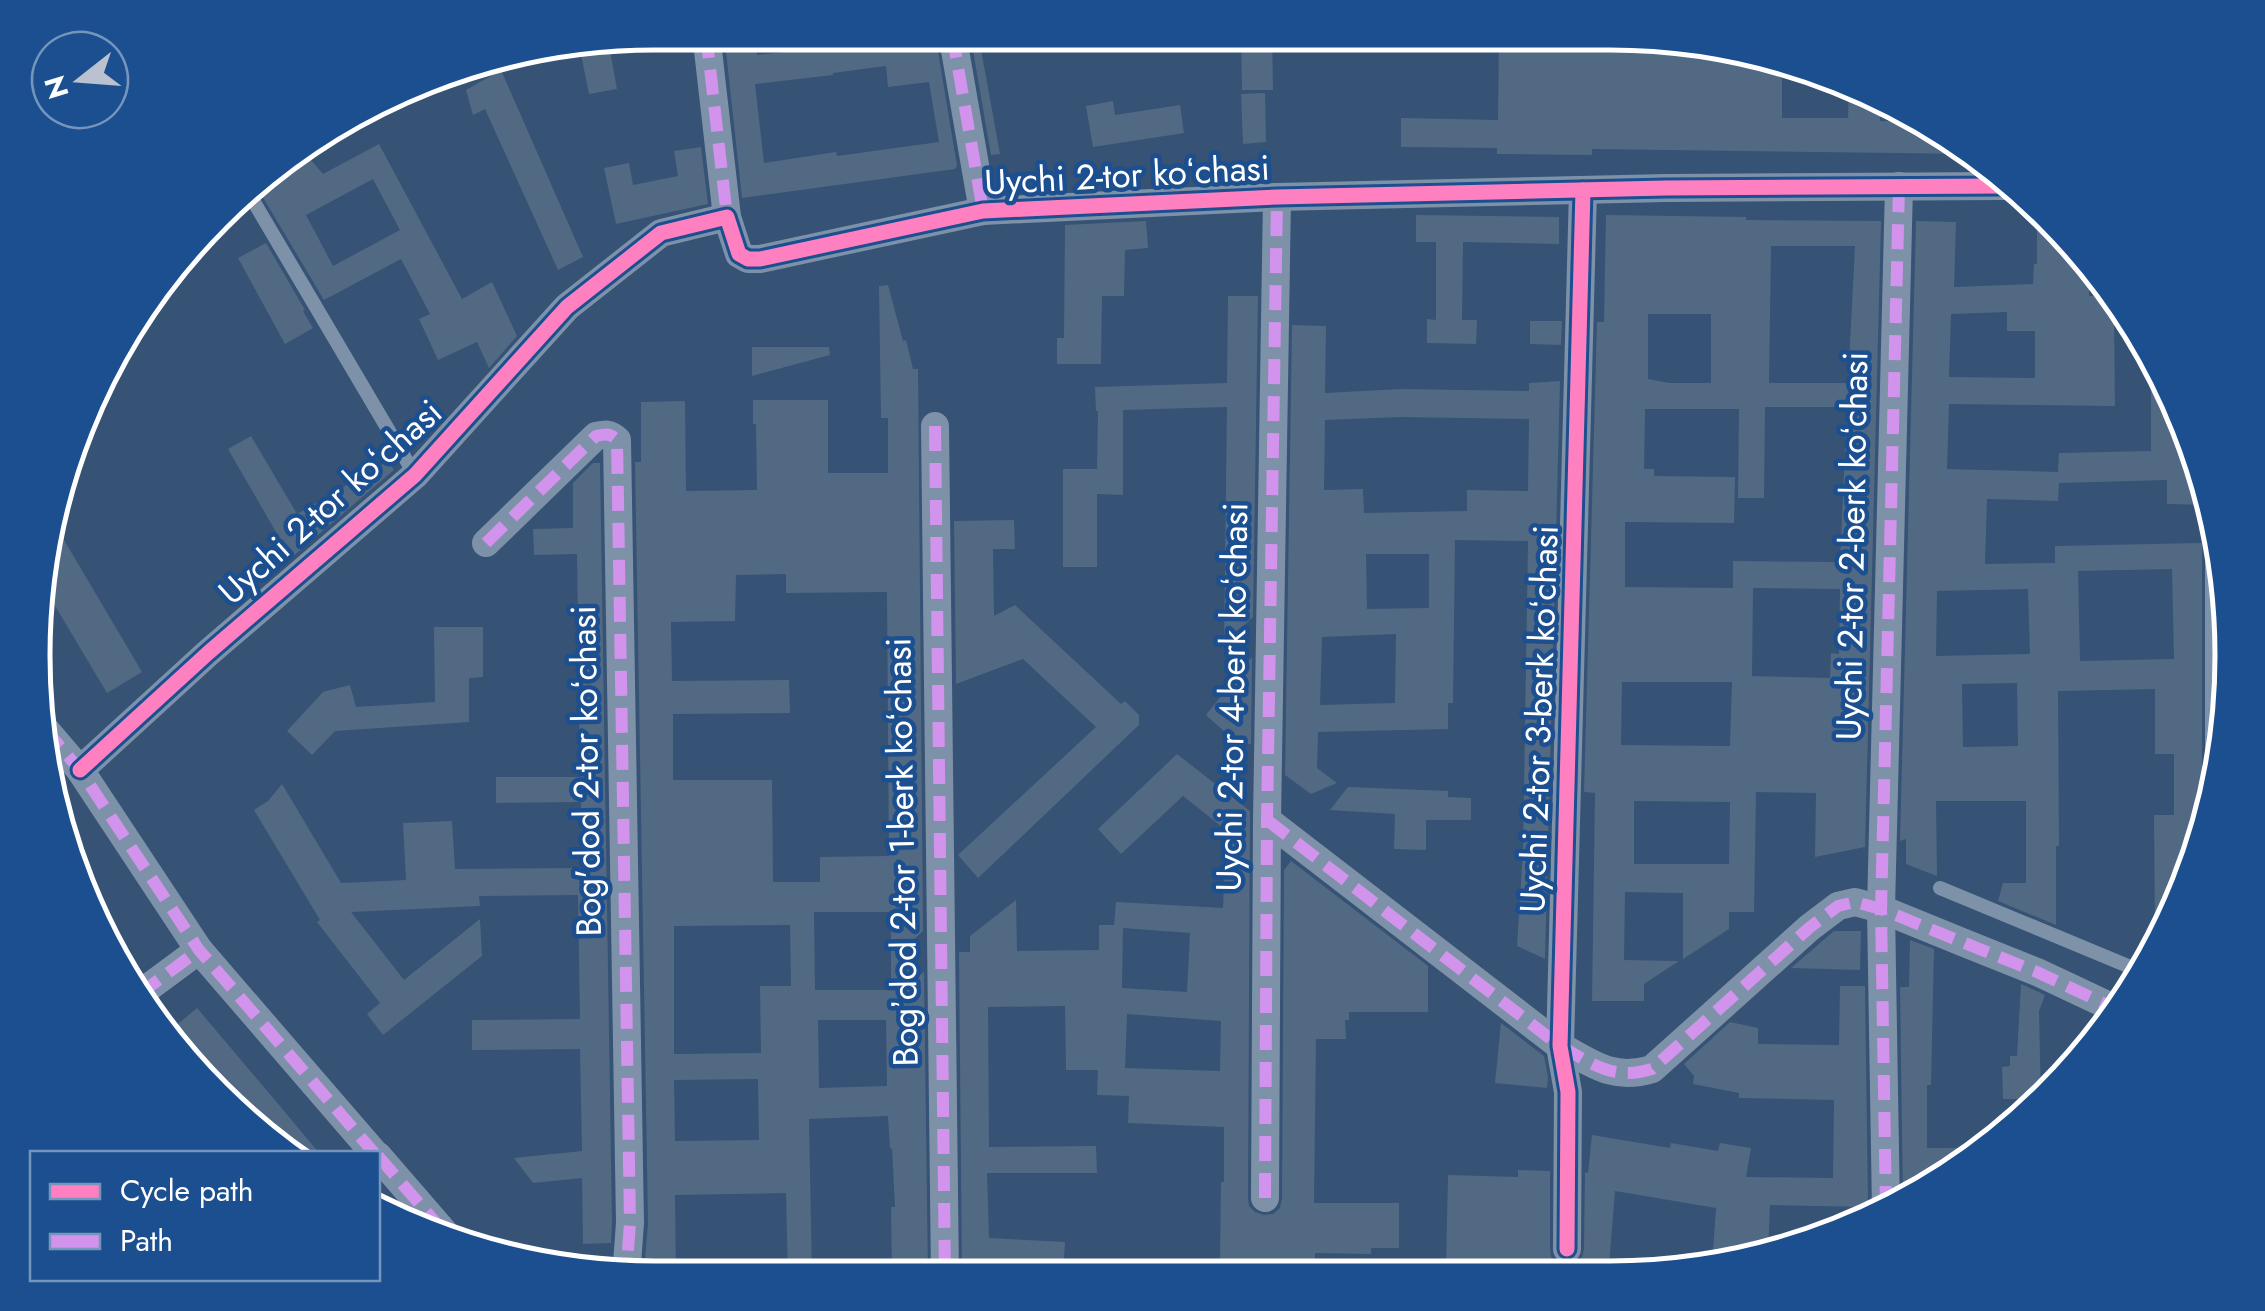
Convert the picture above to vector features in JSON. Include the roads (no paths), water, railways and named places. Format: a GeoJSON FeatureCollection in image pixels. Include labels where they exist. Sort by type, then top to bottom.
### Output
{"type":"FeatureCollection","features":[{"type":"Feature","properties":{"kind":"street"},"geometry":{"type":"LineString","coordinates":[[708,50],[727,217]]}},
{"type":"Feature","properties":{"kind":"street"},"geometry":{"type":"LineString","coordinates":[[955,50],[983,210]]}},
{"type":"Feature","properties":{"kind":"street","name":"Uychi 2-tor 2-berk koʻchasi"},"geometry":{"type":"LineString","coordinates":[[1886,1194],[1881,909],[1899,186]]}},
{"type":"Feature","properties":{"kind":"street","name":"Uychi 2-tor koʻchasi"},"geometry":{"type":"LineString","coordinates":[[80,770],[208,653],[414,476],[568,307],[660,233],[727,217],[739,254],[760,259],[983,210],[1277,197],[1992,186]]}},
{"type":"Feature","properties":{"kind":"street","name":"Uychi 2-tor 3-berk koʻchasi"},"geometry":{"type":"LineString","coordinates":[[1567,1249],[1568,1092],[1560,1046],[1583,190]]}},
{"type":"Feature","properties":{"kind":"street","name":"Uychi 2-tor 4-berk koʻchasi"},"geometry":{"type":"LineString","coordinates":[[1265,1198],[1266,820],[1277,197]]}},
{"type":"Feature","properties":{"kind":"street","name":"Bogʼdod 2-tor 1-berk koʻchasi"},"geometry":{"type":"LineString","coordinates":[[934,426],[945,1261]]}},
{"type":"Feature","properties":{"kind":"street","name":"Bog'dod 2-tor koʻchasi"},"geometry":{"type":"LineString","coordinates":[[486,543],[596,436],[607,434],[617,440],[630,1223],[627,1260]]}},
{"type":"Feature","properties":{"kind":"street"},"geometry":{"type":"LineString","coordinates":[[56,742],[80,770],[198,950],[373,1151]]}},
{"type":"Feature","properties":{"kind":"street"},"geometry":{"type":"LineString","coordinates":[[1266,820],[1560,1046],[1618,1074],[1633,1075],[1652,1068],[1809,928],[1838,906],[1855,902],[2037,972],[2105,1003]]}},
{"type":"Feature","properties":{"kind":"street"},"geometry":{"type":"LineString","coordinates":[[149,987],[198,950]]}},
{"type":"Feature","properties":{"kind":"street"},"geometry":{"type":"LineString","coordinates":[[380,1160],[431,1218]]}},
{"type":"Feature","properties":{"kind":"lane"},"geometry":{"type":"LineString","coordinates":[[254,202],[414,476]]}},
{"type":"Feature","properties":{"kind":"lane"},"geometry":{"type":"LineString","coordinates":[[1940,888],[2129,966]]}}]}
